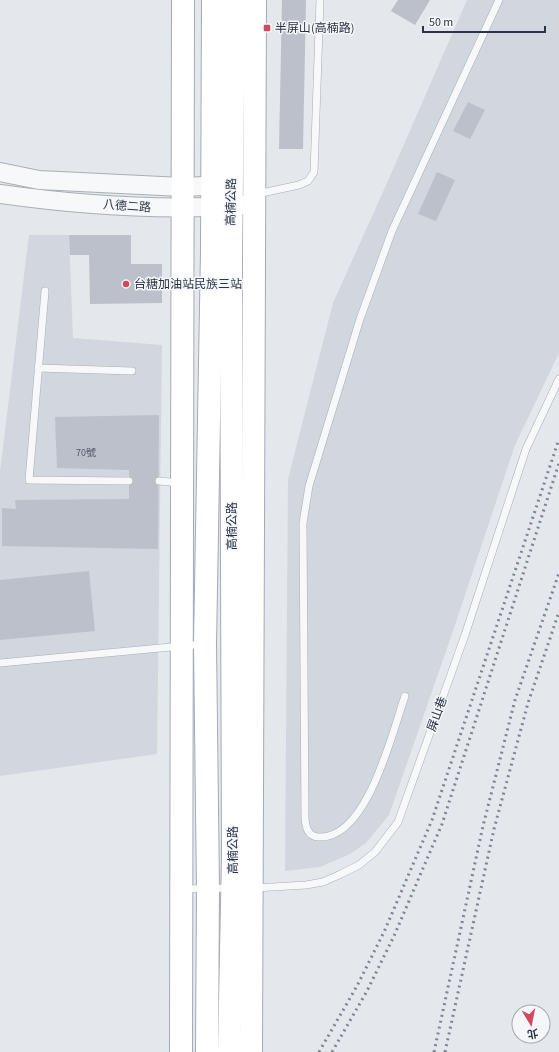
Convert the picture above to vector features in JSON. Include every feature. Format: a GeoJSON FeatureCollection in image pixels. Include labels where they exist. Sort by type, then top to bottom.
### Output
{"type":"FeatureCollection","features":[{"type":"Feature","properties":{"kind":"main road"},"geometry":{"type":"LineString","coordinates":[[181,1052],[180,889],[183,0]]}},
{"type":"Feature","properties":{"kind":"main road","name":"高楠公路"},"geometry":{"type":"LineString","coordinates":[[213,0],[222,185],[242,888],[251,1052]]}},
{"type":"Feature","properties":{"kind":"main road","name":"高楠公路"},"geometry":{"type":"LineString","coordinates":[[222,185],[234,0]]}},
{"type":"Feature","properties":{"kind":"main road","name":"高楠公路"},"geometry":{"type":"LineString","coordinates":[[229,1052],[242,888],[255,194],[256,0]]}},
{"type":"Feature","properties":{"kind":"main road","name":"高楠公路"},"geometry":{"type":"LineString","coordinates":[[207,1052],[208,889],[205,644],[222,207]]}},
{"type":"Feature","properties":{"kind":"street","name":"八德二路"},"geometry":{"type":"LineString","coordinates":[[0,172],[39,180],[182,187],[222,185],[255,194]]}},
{"type":"Feature","properties":{"kind":"street","name":"八德二路"},"geometry":{"type":"LineString","coordinates":[[0,194],[45,200],[146,208],[183,209],[222,207],[255,194]]}},
{"type":"Feature","properties":{"kind":"lane"},"geometry":{"type":"LineString","coordinates":[[255,194],[299,185],[308,181],[314,172],[320,0]]}},
{"type":"Feature","properties":{"kind":"lane"},"geometry":{"type":"LineString","coordinates":[[405,696],[374,784],[365,803],[353,820],[339,832],[321,837],[314,837],[309,834],[306,828],[305,820],[303,523],[306,498],[360,319],[392,231],[499,0]]}},
{"type":"Feature","properties":{"kind":"lane"},"geometry":{"type":"LineString","coordinates":[[45,291],[29,480],[129,481]]}},
{"type":"Feature","properties":{"kind":"lane"},"geometry":{"type":"LineString","coordinates":[[38,368],[132,371]]}},
{"type":"Feature","properties":{"kind":"lane","name":"屏山巷"},"geometry":{"type":"LineString","coordinates":[[180,889],[306,885],[323,882],[359,865],[375,852],[398,822],[466,635],[526,449],[559,379]]}},
{"type":"Feature","properties":{"kind":"lane"},"geometry":{"type":"LineString","coordinates":[[159,481],[182,483]]}},
{"type":"Feature","properties":{"kind":"lane"},"geometry":{"type":"LineString","coordinates":[[0,663],[205,644]]}},
{"type":"Feature","properties":{"kind":"shaded area"},"geometry":{"type":"Polygon","coordinates":[[[467,0],[559,0],[559,353],[515,445],[453,631],[389,815],[366,843],[350,854],[320,867],[285,871],[288,479],[333,303],[467,0]]]}},
{"type":"Feature","properties":{"kind":"shaded area"},"geometry":{"type":"Polygon","coordinates":[[[29,235],[69,235],[73,338],[162,345],[157,754],[0,776],[0,472],[29,235]]]}},
{"type":"Feature","properties":{"kind":"building"},"geometry":{"type":"Polygon","coordinates":[[[282,0],[306,0],[303,149],[279,149],[282,0]]]}},
{"type":"Feature","properties":{"kind":"building"},"geometry":{"type":"Polygon","coordinates":[[[398,0],[430,0],[415,25],[391,11],[398,0]]]}},
{"type":"Feature","properties":{"kind":"building"},"geometry":{"type":"Polygon","coordinates":[[[468,102],[485,110],[470,139],[453,131],[468,102]]]}},
{"type":"Feature","properties":{"kind":"building"},"geometry":{"type":"Polygon","coordinates":[[[437,172],[455,180],[436,221],[418,214],[437,172]]]}},
{"type":"Feature","properties":{"kind":"building","name":"台糖加油站民族三站"},"geometry":{"type":"Polygon","coordinates":[[[69,235],[131,235],[131,264],[162,264],[162,303],[90,304],[89,255],[70,255],[69,235]]]}},
{"type":"Feature","properties":{"kind":"building"},"geometry":{"type":"Polygon","coordinates":[[[159,415],[158,549],[2,546],[2,508],[16,509],[15,500],[129,499],[129,470],[57,468],[55,417],[159,415]]]}},
{"type":"Feature","properties":{"kind":"building"},"geometry":{"type":"Polygon","coordinates":[[[89,571],[95,631],[0,640],[0,580],[89,571]]]}},
{"type":"Feature","properties":{"kind":"railway"},"geometry":{"type":"LineString","coordinates":[[319,1052],[357,986],[384,932],[432,820],[559,439]]}},
{"type":"Feature","properties":{"kind":"railway"},"geometry":{"type":"LineString","coordinates":[[332,1052],[367,991],[394,936],[442,824],[559,463]]}},
{"type":"Feature","properties":{"kind":"railway"},"geometry":{"type":"LineString","coordinates":[[434,1052],[483,826],[515,700],[559,573]]}},
{"type":"Feature","properties":{"kind":"railway"},"geometry":{"type":"LineString","coordinates":[[445,1052],[494,829],[528,703],[559,612]]}},
{"type":"Feature","properties":{"kind":"place","name":"半屏山(高楠路)"},"geometry":{"type":"Point","coordinates":[267,28]}},
{"type":"Feature","properties":{"kind":"place","name":"台糖加油站民族三站"},"geometry":{"type":"Point","coordinates":[126,284]}}]}
